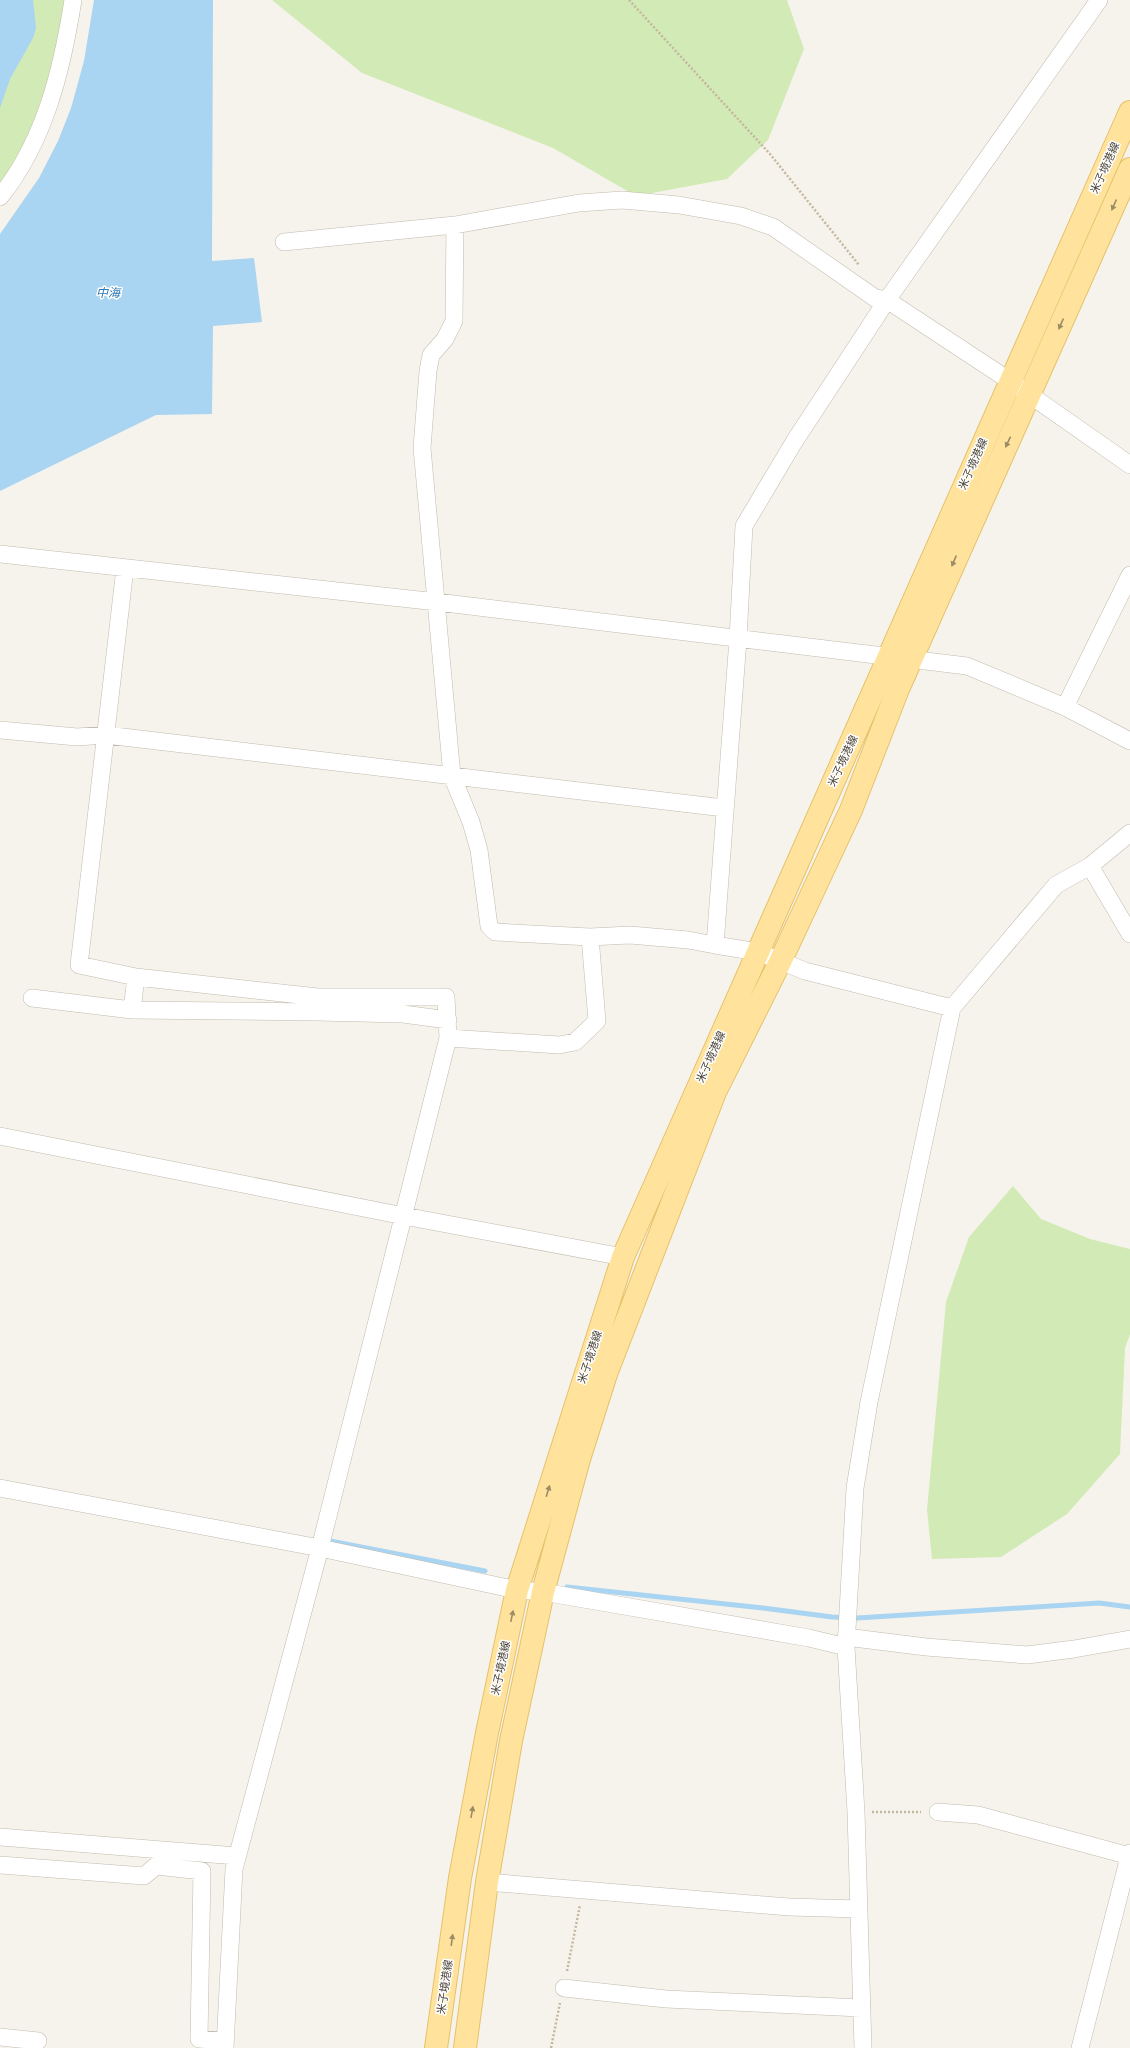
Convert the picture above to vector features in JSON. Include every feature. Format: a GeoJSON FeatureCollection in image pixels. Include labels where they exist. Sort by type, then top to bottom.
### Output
{"type":"FeatureCollection","features":[{"type":"Feature","properties":{"kind":"main road","name":"米子境港線"},"geometry":{"type":"LineString","coordinates":[[436,2048],[460,1878],[487,1733],[517,1590],[623,1257],[890,658],[1010,381],[1130,112]]}},
{"type":"Feature","properties":{"kind":"main road","name":"米子境港線"},"geometry":{"type":"LineString","coordinates":[[465,2048],[487,1882],[511,1741],[544,1592],[579,1459],[609,1367],[715,1092],[780,962],[851,810],[898,689],[1130,169]]}},
{"type":"Feature","properties":{"kind":"street"},"geometry":{"type":"LineString","coordinates":[[0,197],[30,150],[51,100],[67,37],[73,0]]}},
{"type":"Feature","properties":{"kind":"street"},"geometry":{"type":"LineString","coordinates":[[715,945],[724,808],[738,639],[744,526],[794,442],[887,300],[1099,0]]}},
{"type":"Feature","properties":{"kind":"street"},"geometry":{"type":"LineString","coordinates":[[284,242],[455,226],[579,203],[622,200],[679,205],[741,216],[773,227],[875,298],[887,300],[1010,381],[1130,465]]}},
{"type":"Feature","properties":{"kind":"street"},"geometry":{"type":"LineString","coordinates":[[455,226],[454,321],[445,339],[432,354],[428,371],[422,448],[452,776],[471,822],[479,850],[489,926],[496,932],[590,937],[630,934],[688,940],[758,952],[805,971],[952,1008]]}},
{"type":"Feature","properties":{"kind":"street"},"geometry":{"type":"LineString","coordinates":[[0,554],[437,602],[871,654],[890,658],[967,666],[1065,707],[1130,741]]}},
{"type":"Feature","properties":{"kind":"street"},"geometry":{"type":"LineString","coordinates":[[125,568],[79,965],[136,977],[317,1004],[448,1020]]}},
{"type":"Feature","properties":{"kind":"street"},"geometry":{"type":"LineString","coordinates":[[1065,707],[1130,576]]}},
{"type":"Feature","properties":{"kind":"street"},"geometry":{"type":"LineString","coordinates":[[0,730],[77,737],[106,735],[724,808]]}},
{"type":"Feature","properties":{"kind":"street"},"geometry":{"type":"LineString","coordinates":[[863,2048],[856,1812],[846,1642],[855,1488],[869,1402],[952,1008],[1056,885],[1090,866],[1130,833]]}},
{"type":"Feature","properties":{"kind":"street"},"geometry":{"type":"LineString","coordinates":[[1090,866],[1130,934]]}},
{"type":"Feature","properties":{"kind":"street"},"geometry":{"type":"LineString","coordinates":[[448,1038],[559,1045],[575,1042],[597,1021],[590,937]]}},
{"type":"Feature","properties":{"kind":"street"},"geometry":{"type":"LineString","coordinates":[[132,1010],[136,977]]}},
{"type":"Feature","properties":{"kind":"street"},"geometry":{"type":"LineString","coordinates":[[0,1865],[144,1876],[156,1866],[202,1871],[199,2043],[225,2044],[234,1869],[320,1548],[448,1038],[446,997],[317,1004],[132,1010],[32,998]]}},
{"type":"Feature","properties":{"kind":"street"},"geometry":{"type":"LineString","coordinates":[[0,1136],[404,1216],[623,1257]]}},
{"type":"Feature","properties":{"kind":"street"},"geometry":{"type":"LineString","coordinates":[[0,1488],[320,1548],[517,1590],[544,1592],[809,1638],[1027,1655],[1074,1649],[1130,1639]]}},
{"type":"Feature","properties":{"kind":"street"},"geometry":{"type":"LineString","coordinates":[[938,1812],[978,1815],[1130,1855],[1080,2048]]}},
{"type":"Feature","properties":{"kind":"street"},"geometry":{"type":"LineString","coordinates":[[0,1837],[237,1856]]}},
{"type":"Feature","properties":{"kind":"street"},"geometry":{"type":"LineString","coordinates":[[487,1882],[789,1907],[859,1909]]}},
{"type":"Feature","properties":{"kind":"street"},"geometry":{"type":"LineString","coordinates":[[564,1988],[666,1999],[861,2008]]}},
{"type":"Feature","properties":{"kind":"street"},"geometry":{"type":"LineString","coordinates":[[0,2038],[38,2041]]}},
{"type":"Feature","properties":{"kind":"path"},"geometry":{"type":"LineString","coordinates":[[629,0],[770,154],[863,270]]}},
{"type":"Feature","properties":{"kind":"path"},"geometry":{"type":"LineString","coordinates":[[856,1812],[938,1812]]}},
{"type":"Feature","properties":{"kind":"path"},"geometry":{"type":"LineString","coordinates":[[551,2048],[584,1889]]}},
{"type":"Feature","properties":{"kind":"green space"},"geometry":{"type":"Polygon","coordinates":[[[0,0],[68,0],[62,41],[26,148],[0,188],[0,0]]]}},
{"type":"Feature","properties":{"kind":"green space"},"geometry":{"type":"Polygon","coordinates":[[[272,0],[787,0],[804,49],[768,140],[727,179],[636,196],[553,148],[362,73],[272,0]]]}},
{"type":"Feature","properties":{"kind":"green space"},"geometry":{"type":"Polygon","coordinates":[[[1013,1186],[1041,1219],[1090,1239],[1130,1249],[1130,1334],[1125,1348],[1120,1454],[1067,1514],[1001,1557],[932,1559],[927,1510],[946,1302],[969,1237],[1013,1186]]]}},
{"type":"Feature","properties":{"kind":"water"},"geometry":{"type":"Polygon","coordinates":[[[0,0],[33,0],[36,28],[33,38],[10,79],[0,108],[0,0]]]}},
{"type":"Feature","properties":{"kind":"water","name":"中海"},"geometry":{"type":"Polygon","coordinates":[[[94,0],[213,0],[212,261],[254,258],[262,322],[213,326],[212,414],[156,415],[0,491],[0,234],[39,178],[58,141],[71,108],[84,61],[94,0]]]}},
{"type":"Feature","properties":{"kind":"waterway"},"geometry":{"type":"LineString","coordinates":[[325,1540],[485,1571]]}},
{"type":"Feature","properties":{"kind":"waterway"},"geometry":{"type":"LineString","coordinates":[[567,1587],[832,1617],[857,1618],[1099,1603],[1130,1607]]}}]}
